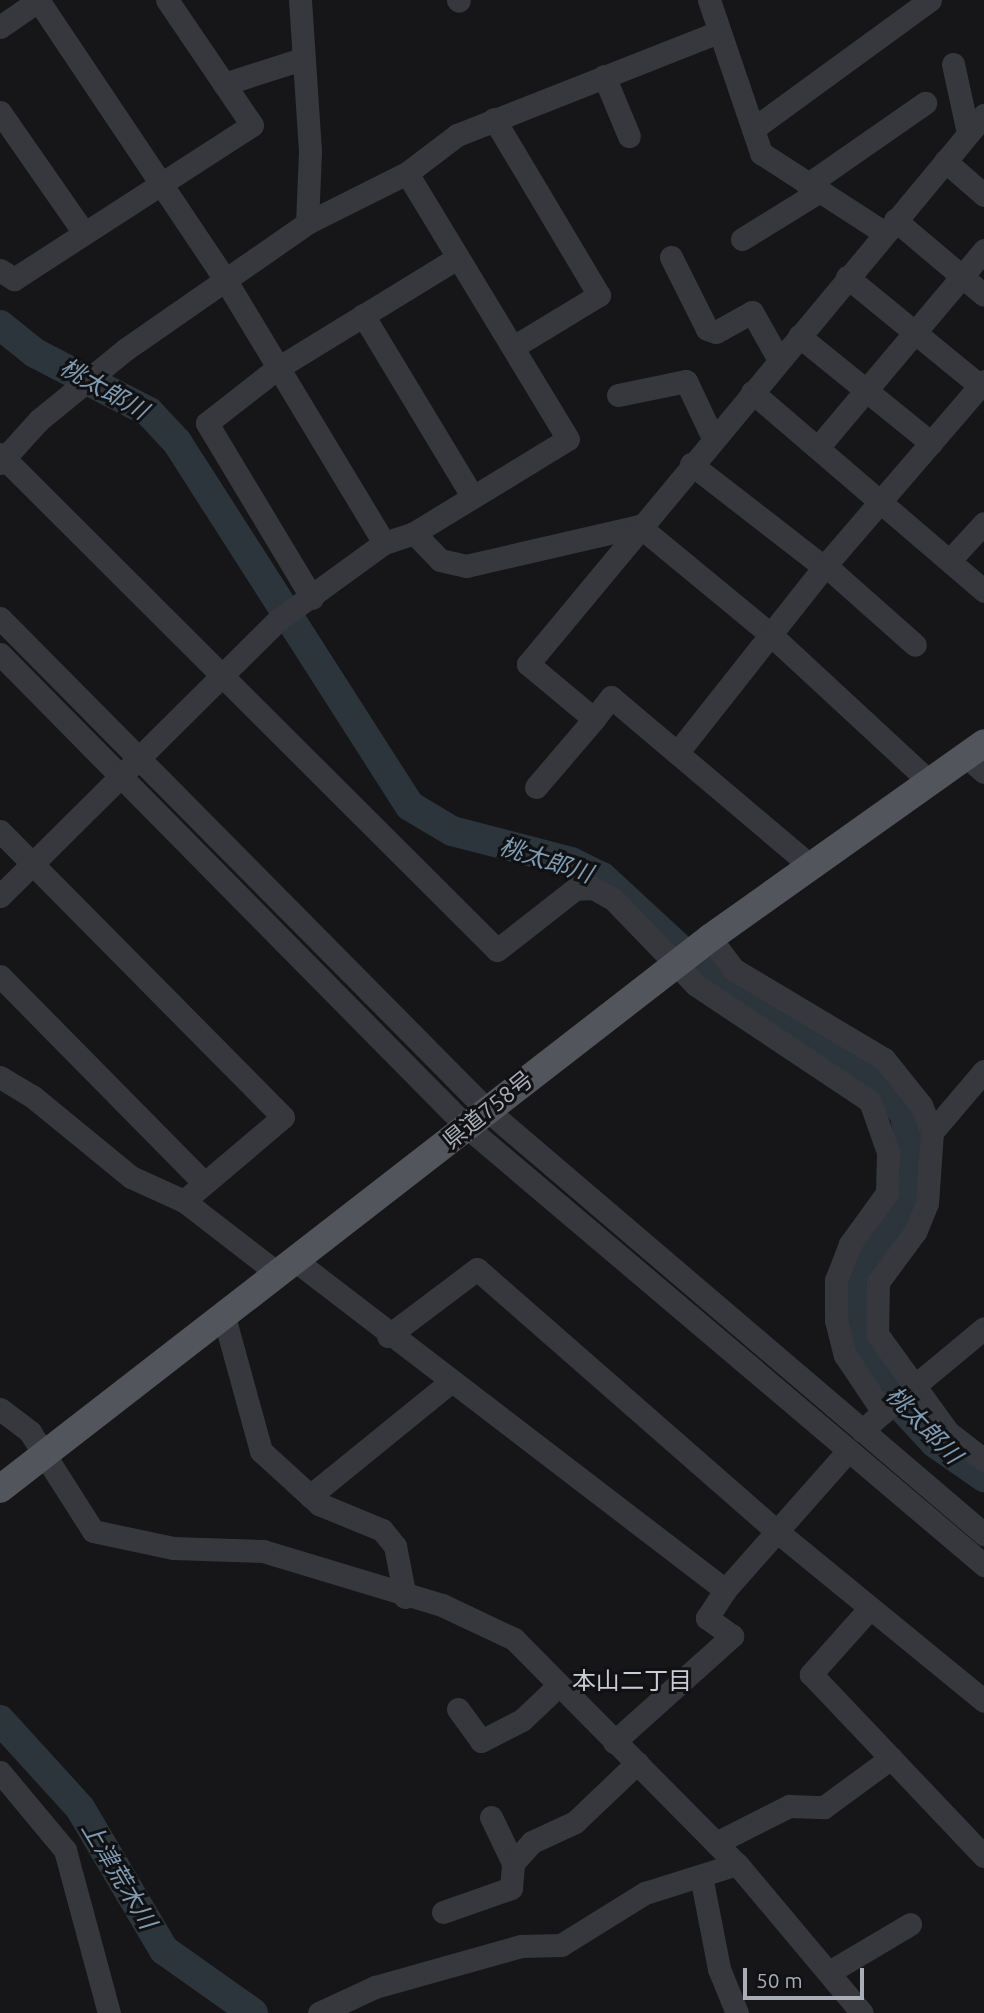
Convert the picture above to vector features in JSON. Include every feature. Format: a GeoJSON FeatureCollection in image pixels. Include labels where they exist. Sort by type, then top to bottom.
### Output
{"type":"FeatureCollection","features":[{"type":"Feature","properties":{"kind":"main road","name":"県道758号"},"geometry":{"type":"LineString","coordinates":[[0,1489],[223,1313],[287,1267],[709,938],[929,781],[978,757]]}},
{"type":"Feature","properties":{"kind":"street"},"geometry":{"type":"LineString","coordinates":[[0,27],[38,0],[223,276],[276,369],[384,543]]}},
{"type":"Feature","properties":{"kind":"street"},"geometry":{"type":"LineString","coordinates":[[0,270],[14,279],[252,125],[167,0]]}},
{"type":"Feature","properties":{"kind":"street"},"geometry":{"type":"LineString","coordinates":[[300,0],[310,152],[307,223]]}},
{"type":"Feature","properties":{"kind":"street"},"geometry":{"type":"LineString","coordinates":[[709,0],[761,153],[813,189],[889,226],[984,295]]}},
{"type":"Feature","properties":{"kind":"street"},"geometry":{"type":"LineString","coordinates":[[753,129],[930,0]]}},
{"type":"Feature","properties":{"kind":"street"},"geometry":{"type":"LineString","coordinates":[[719,32],[457,135],[407,173],[307,223],[223,276],[39,420],[1,459],[225,677],[497,950],[575,889],[593,888],[613,899],[675,964],[788,1048],[856,1085],[882,1119],[887,1193],[850,1244],[836,1280],[836,1320],[845,1355],[883,1412]]}},
{"type":"Feature","properties":{"kind":"street"},"geometry":{"type":"LineString","coordinates":[[224,84],[302,59]]}},
{"type":"Feature","properties":{"kind":"street"},"geometry":{"type":"LineString","coordinates":[[953,64],[968,133]]}},
{"type":"Feature","properties":{"kind":"street"},"geometry":{"type":"LineString","coordinates":[[604,76],[629,136]]}},
{"type":"Feature","properties":{"kind":"street"},"geometry":{"type":"LineString","coordinates":[[742,239],[813,189],[925,103]]}},
{"type":"Feature","properties":{"kind":"street"},"geometry":{"type":"LineString","coordinates":[[0,112],[84,233]]}},
{"type":"Feature","properties":{"kind":"street"},"geometry":{"type":"LineString","coordinates":[[594,719],[528,664],[639,526],[984,115]]}},
{"type":"Feature","properties":{"kind":"street"},"geometry":{"type":"LineString","coordinates":[[494,119],[599,295],[513,347]]}},
{"type":"Feature","properties":{"kind":"street"},"geometry":{"type":"LineString","coordinates":[[945,161],[984,195]]}},
{"type":"Feature","properties":{"kind":"street"},"geometry":{"type":"LineString","coordinates":[[0,895],[34,865],[128,768],[225,677],[278,620],[312,598],[384,543],[414,533],[471,494],[568,439],[407,173]]}},
{"type":"Feature","properties":{"kind":"street"},"geometry":{"type":"LineString","coordinates":[[820,445],[984,250]]}},
{"type":"Feature","properties":{"kind":"street"},"geometry":{"type":"LineString","coordinates":[[671,257],[707,329],[716,332],[752,312],[779,360]]}},
{"type":"Feature","properties":{"kind":"street"},"geometry":{"type":"LineString","coordinates":[[312,598],[207,423],[276,369],[457,258]]}},
{"type":"Feature","properties":{"kind":"street"},"geometry":{"type":"LineString","coordinates":[[677,753],[825,566],[982,384],[847,277]]}},
{"type":"Feature","properties":{"kind":"street"},"geometry":{"type":"LineString","coordinates":[[363,315],[471,494]]}},
{"type":"Feature","properties":{"kind":"street"},"geometry":{"type":"LineString","coordinates":[[799,336],[931,443]]}},
{"type":"Feature","properties":{"kind":"street"},"geometry":{"type":"LineString","coordinates":[[618,395],[686,381],[713,438]]}},
{"type":"Feature","properties":{"kind":"street"},"geometry":{"type":"LineString","coordinates":[[752,391],[883,499],[984,591]]}},
{"type":"Feature","properties":{"kind":"street"},"geometry":{"type":"LineString","coordinates":[[691,464],[825,566],[915,645]]}},
{"type":"Feature","properties":{"kind":"street"},"geometry":{"type":"LineString","coordinates":[[950,560],[984,523]]}},
{"type":"Feature","properties":{"kind":"street"},"geometry":{"type":"LineString","coordinates":[[414,533],[440,561],[466,566],[639,526]]}},
{"type":"Feature","properties":{"kind":"street"},"geometry":{"type":"LineString","coordinates":[[639,526],[770,634],[929,781]]}},
{"type":"Feature","properties":{"kind":"street"},"geometry":{"type":"LineString","coordinates":[[0,618],[128,768]]}},
{"type":"Feature","properties":{"kind":"street"},"geometry":{"type":"LineString","coordinates":[[0,654],[128,768],[477,1118],[847,1452],[984,1565]]}},
{"type":"Feature","properties":{"kind":"street"},"geometry":{"type":"LineString","coordinates":[[536,788],[611,697],[812,867]]}},
{"type":"Feature","properties":{"kind":"street"},"geometry":{"type":"LineString","coordinates":[[0,831],[283,1117],[201,1180],[184,1200]]}},
{"type":"Feature","properties":{"kind":"street"},"geometry":{"type":"LineString","coordinates":[[709,938],[733,968],[884,1059],[921,1105],[932,1132],[927,1202],[915,1233],[878,1282],[875,1310],[877,1334],[914,1389],[964,1449],[984,1460]]}},
{"type":"Feature","properties":{"kind":"street"},"geometry":{"type":"LineString","coordinates":[[0,976],[201,1180]]}},
{"type":"Feature","properties":{"kind":"street"},"geometry":{"type":"LineString","coordinates":[[932,1132],[984,1071]]}},
{"type":"Feature","properties":{"kind":"street"},"geometry":{"type":"LineString","coordinates":[[0,1077],[32,1096],[131,1177],[184,1200],[388,1336],[725,1590]]}},
{"type":"Feature","properties":{"kind":"street"},"geometry":{"type":"LineString","coordinates":[[477,1118],[862,1431],[984,1534]]}},
{"type":"Feature","properties":{"kind":"street"},"geometry":{"type":"LineString","coordinates":[[388,1336],[477,1269],[779,1533],[984,1701]]}},
{"type":"Feature","properties":{"kind":"street"},"geometry":{"type":"LineString","coordinates":[[223,1313],[261,1451],[310,1496],[382,1530],[395,1546],[405,1597]]}},
{"type":"Feature","properties":{"kind":"street"},"geometry":{"type":"LineString","coordinates":[[862,1431],[984,1328]]}},
{"type":"Feature","properties":{"kind":"street"},"geometry":{"type":"LineString","coordinates":[[310,1496],[449,1383]]}},
{"type":"Feature","properties":{"kind":"street"},"geometry":{"type":"LineString","coordinates":[[0,1409],[46,1455],[93,1531],[116,1540],[263,1551],[405,1597],[442,1605],[514,1639],[737,1864],[831,1971],[862,2013]]}},
{"type":"Feature","properties":{"kind":"street"},"geometry":{"type":"LineString","coordinates":[[614,1742],[732,1636],[708,1618],[725,1590],[779,1533],[847,1452]]}},
{"type":"Feature","properties":{"kind":"street"},"geometry":{"type":"LineString","coordinates":[[870,1608],[811,1674],[984,1856]]}},
{"type":"Feature","properties":{"kind":"street"},"geometry":{"type":"LineString","coordinates":[[458,1709],[481,1741],[522,1720],[559,1685]]}},
{"type":"Feature","properties":{"kind":"street"},"geometry":{"type":"LineString","coordinates":[[716,1843],[789,1806],[824,1807],[891,1758]]}},
{"type":"Feature","properties":{"kind":"street"},"geometry":{"type":"LineString","coordinates":[[513,1863],[533,1842],[575,1822],[637,1763]]}},
{"type":"Feature","properties":{"kind":"street"},"geometry":{"type":"LineString","coordinates":[[0,1772],[65,1850],[109,2013]]}},
{"type":"Feature","properties":{"kind":"street"},"geometry":{"type":"LineString","coordinates":[[443,1912],[511,1888],[513,1863],[491,1816]]}},
{"type":"Feature","properties":{"kind":"street"},"geometry":{"type":"LineString","coordinates":[[319,2013],[375,1987],[521,1946],[561,1945],[645,1894],[737,1864]]}},
{"type":"Feature","properties":{"kind":"street"},"geometry":{"type":"LineString","coordinates":[[701,1875],[719,1969],[737,2013]]}},
{"type":"Feature","properties":{"kind":"street"},"geometry":{"type":"LineString","coordinates":[[831,1971],[910,1924]]}},
{"type":"Feature","properties":{"kind":"waterway","name":"桃太郎川"},"geometry":{"type":"LineString","coordinates":[[0,325],[35,353],[149,412],[177,442],[410,806],[452,831],[571,862],[602,877],[708,975],[880,1079],[905,1115],[915,1172],[907,1201],[863,1268],[854,1295],[856,1328],[886,1390],[935,1443],[984,1477]]}},
{"type":"Feature","properties":{"kind":"waterway","name":"上津荒木川"},"geometry":{"type":"LineString","coordinates":[[0,1720],[80,1808],[164,1950],[253,2013]]}},
{"type":"Feature","properties":{"kind":"district","name":"本山二丁目"},"geometry":{"type":"Point","coordinates":[632,1681]}}]}
